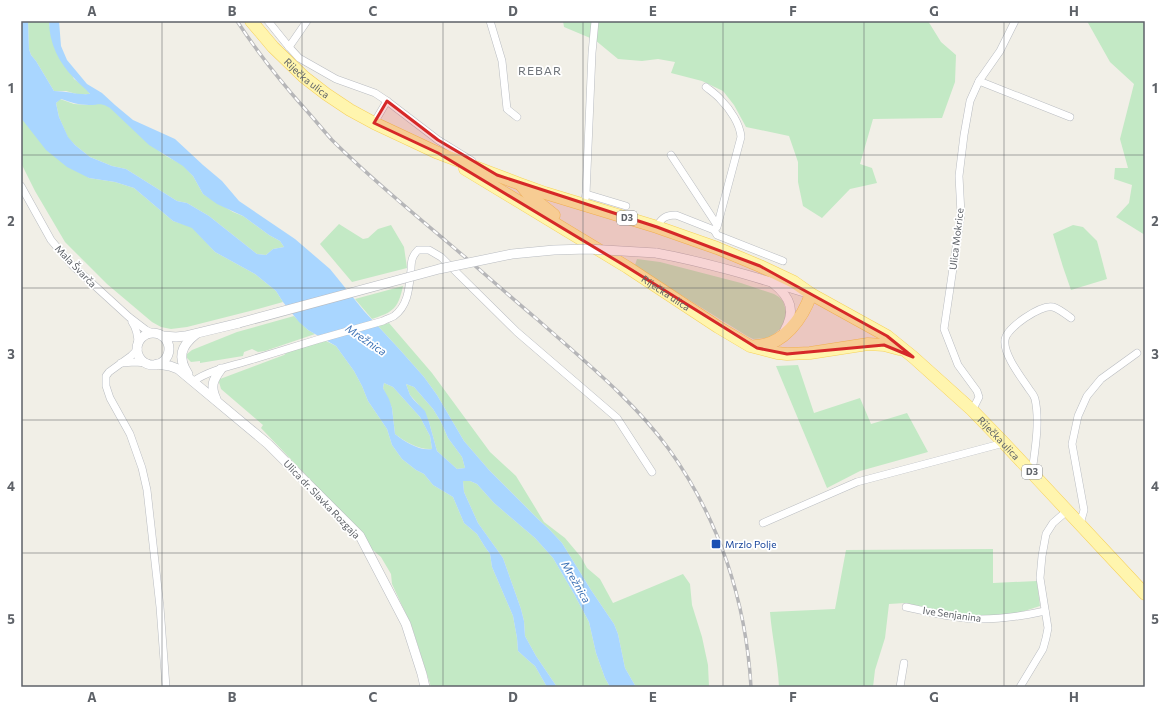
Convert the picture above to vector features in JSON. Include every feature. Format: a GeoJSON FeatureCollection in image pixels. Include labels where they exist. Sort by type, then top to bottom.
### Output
{"type":"FeatureCollection","features":[{"type":"Feature","properties":{"kind":"main road","name":"Riječka ulica"},"geometry":{"type":"LineString","coordinates":[[251,21],[273,47],[304,76],[326,94],[350,110],[374,123],[438,153],[520,184],[545,193],[585,199],[656,227],[717,248],[794,282],[811,294],[886,336],[913,357],[972,410],[1068,510],[1145,594]]}},
{"type":"Feature","properties":{"kind":"main road","name":"Riječka ulica"},"geometry":{"type":"LineString","coordinates":[[438,153],[642,276],[718,327],[750,346],[787,354],[810,353],[868,344],[884,345],[898,348],[913,357]]}},
{"type":"Feature","properties":{"kind":"main road"},"geometry":{"type":"LineString","coordinates":[[520,184],[529,194],[582,239]]}},
{"type":"Feature","properties":{"kind":"main road"},"geometry":{"type":"LineString","coordinates":[[750,346],[766,345],[771,343],[791,329],[797,322],[809,301],[811,294]]}},
{"type":"Feature","properties":{"kind":"street","name":"Riječka ulica"},"geometry":{"type":"LineString","coordinates":[[268,21],[289,48],[299,58],[336,79],[374,93],[387,101],[438,140],[497,175]]}},
{"type":"Feature","properties":{"kind":"street"},"geometry":{"type":"LineString","coordinates":[[289,48],[307,21]]}},
{"type":"Feature","properties":{"kind":"street"},"geometry":{"type":"LineString","coordinates":[[490,21],[502,61],[507,109],[518,117]]}},
{"type":"Feature","properties":{"kind":"street"},"geometry":{"type":"LineString","coordinates":[[595,21],[592,49],[585,199],[626,206]]}},
{"type":"Feature","properties":{"kind":"street","name":"Ulica Mokrice"},"geometry":{"type":"LineString","coordinates":[[972,410],[979,397],[977,391],[958,365],[944,329],[961,214],[959,176],[970,101],[979,82],[1000,51],[1015,21]]}},
{"type":"Feature","properties":{"kind":"street"},"geometry":{"type":"LineString","coordinates":[[979,82],[1070,117]]}},
{"type":"Feature","properties":{"kind":"street"},"geometry":{"type":"LineString","coordinates":[[706,87],[721,99],[733,116],[741,135],[716,228]]}},
{"type":"Feature","properties":{"kind":"street"},"geometry":{"type":"LineString","coordinates":[[374,123],[387,101]]}},
{"type":"Feature","properties":{"kind":"street"},"geometry":{"type":"LineString","coordinates":[[671,155],[714,221],[717,235],[783,261]]}},
{"type":"Feature","properties":{"kind":"street","name":"Mala Švarča"},"geometry":{"type":"LineString","coordinates":[[21,186],[51,240],[59,250],[72,265],[128,317]]}},
{"type":"Feature","properties":{"kind":"street"},"geometry":{"type":"LineString","coordinates":[[656,227],[663,218],[669,215],[676,215],[716,228]]}},
{"type":"Feature","properties":{"kind":"street"},"geometry":{"type":"LineString","coordinates":[[128,317],[152,333],[163,336],[185,336],[239,323],[439,269],[512,254],[554,250],[588,249],[656,253],[708,264],[811,294]]}},
{"type":"Feature","properties":{"kind":"street"},"geometry":{"type":"LineString","coordinates":[[197,333],[184,346],[181,352],[183,365],[192,380],[290,347],[383,321],[394,316],[407,300],[411,262],[414,254],[418,250],[429,250],[441,257],[517,332],[617,418],[652,472]]}},
{"type":"Feature","properties":{"kind":"street"},"geometry":{"type":"LineString","coordinates":[[771,282],[786,296],[791,308],[789,322],[782,336]]}},
{"type":"Feature","properties":{"kind":"street"},"geometry":{"type":"LineString","coordinates":[[1032,472],[1036,444],[1037,416],[1035,398],[1006,351],[1005,340],[1007,333],[1014,325],[1044,308],[1053,307],[1071,318]]}},
{"type":"Feature","properties":{"kind":"street"},"geometry":{"type":"LineString","coordinates":[[128,317],[136,328],[140,357],[147,363]]}},
{"type":"Feature","properties":{"kind":"street"},"geometry":{"type":"LineString","coordinates":[[152,333],[142,338],[138,347],[131,356],[113,368],[106,376],[106,386],[110,398],[130,434],[142,468],[147,490],[160,607],[166,687]]}},
{"type":"Feature","properties":{"kind":"street"},"geometry":{"type":"LineString","coordinates":[[163,336],[169,349]]}},
{"type":"Feature","properties":{"kind":"street"},"geometry":{"type":"LineString","coordinates":[[121,363],[135,362],[157,364],[166,359],[169,349],[173,344],[185,336]]}},
{"type":"Feature","properties":{"kind":"street","name":"Ulica dr. Slavka Rozgaja"},"geometry":{"type":"LineString","coordinates":[[169,349],[171,357],[178,369]]}},
{"type":"Feature","properties":{"kind":"street"},"geometry":{"type":"LineString","coordinates":[[1080,524],[1084,510],[1072,444],[1078,416],[1087,396],[1102,379],[1137,353]]}},
{"type":"Feature","properties":{"kind":"street","name":"Ulica dr. Slavka Rozgaja"},"geometry":{"type":"LineString","coordinates":[[157,364],[178,369],[217,400],[268,444],[360,536],[406,624],[425,687]]}},
{"type":"Feature","properties":{"kind":"street"},"geometry":{"type":"LineString","coordinates":[[217,400],[213,393],[213,385],[214,379],[221,369]]}},
{"type":"Feature","properties":{"kind":"street"},"geometry":{"type":"LineString","coordinates":[[763,523],[857,482],[1004,443]]}},
{"type":"Feature","properties":{"kind":"street"},"geometry":{"type":"LineString","coordinates":[[1020,687],[1043,649],[1048,628],[1040,578],[1046,534],[1053,523],[1068,510]]}},
{"type":"Feature","properties":{"kind":"street","name":"Ive Senjanina"},"geometry":{"type":"LineString","coordinates":[[906,607],[951,616],[979,619],[1014,618],[1045,611]]}},
{"type":"Feature","properties":{"kind":"street"},"geometry":{"type":"LineString","coordinates":[[900,687],[904,663]]}},
{"type":"Feature","properties":{"kind":"highlighted area"},"geometry":{"type":"Polygon","coordinates":[[[387,101],[438,140],[497,175],[657,227],[760,266],[887,336],[913,357],[884,345],[787,354],[757,348],[627,267],[438,153],[374,123],[387,101]]]}},
{"type":"Feature","properties":{"kind":"green space"},"geometry":{"type":"Polygon","coordinates":[[[28,21],[49,21],[49,25],[74,79],[85,87],[90,94],[80,95],[66,91],[54,91],[31,55],[29,49],[28,21]]]}},
{"type":"Feature","properties":{"kind":"green space"},"geometry":{"type":"Polygon","coordinates":[[[563,21],[928,21],[941,42],[956,55],[955,82],[942,118],[873,119],[860,164],[872,168],[877,183],[850,189],[822,218],[803,206],[798,182],[798,162],[789,136],[746,127],[734,105],[723,91],[702,81],[671,73],[675,62],[658,59],[642,61],[618,59],[595,40],[564,27],[563,21]]]}},
{"type":"Feature","properties":{"kind":"green space"},"geometry":{"type":"Polygon","coordinates":[[[1087,21],[1145,21],[1145,235],[1116,217],[1129,203],[1132,185],[1114,179],[1115,168],[1128,168],[1120,139],[1134,84],[1110,62],[1087,21]]]}},
{"type":"Feature","properties":{"kind":"green space"},"geometry":{"type":"Polygon","coordinates":[[[60,99],[74,104],[89,105],[103,103],[111,108],[136,132],[164,155],[183,165],[193,176],[203,194],[233,212],[243,216],[280,241],[284,247],[273,249],[266,255],[257,254],[209,216],[187,203],[177,201],[126,169],[112,166],[90,157],[68,138],[59,117],[56,103],[60,99]]]}},
{"type":"Feature","properties":{"kind":"green space"},"geometry":{"type":"Polygon","coordinates":[[[21,118],[89,178],[115,182],[134,188],[173,221],[192,227],[215,252],[255,274],[276,291],[283,302],[187,327],[171,329],[161,327],[152,322],[107,284],[65,242],[35,191],[21,163],[21,118]]]}},
{"type":"Feature","properties":{"kind":"green space"},"geometry":{"type":"Polygon","coordinates":[[[339,224],[363,239],[368,238],[378,229],[391,225],[404,247],[407,268],[352,282],[320,244],[339,224]]]}},
{"type":"Feature","properties":{"kind":"green space"},"geometry":{"type":"Polygon","coordinates":[[[1073,225],[1083,227],[1097,241],[1107,279],[1071,290],[1053,234],[1073,225]]]}},
{"type":"Feature","properties":{"kind":"green space"},"geometry":{"type":"Polygon","coordinates":[[[637,259],[660,262],[741,283],[774,294],[783,301],[787,314],[785,321],[780,329],[768,338],[753,339],[636,267],[635,265],[637,259]]]}},
{"type":"Feature","properties":{"kind":"green space"},"geometry":{"type":"Polygon","coordinates":[[[403,286],[397,305],[390,312],[372,319],[355,299],[403,286]]]}},
{"type":"Feature","properties":{"kind":"green space"},"geometry":{"type":"Polygon","coordinates":[[[294,316],[308,330],[315,334],[265,351],[258,352],[252,349],[244,352],[243,356],[200,363],[200,361],[191,362],[187,358],[187,354],[192,350],[237,332],[294,316]]]}},
{"type":"Feature","properties":{"kind":"green space"},"geometry":{"type":"Polygon","coordinates":[[[389,323],[432,373],[490,452],[516,476],[544,522],[565,538],[581,557],[587,568],[600,579],[613,603],[683,574],[690,584],[692,605],[702,637],[708,665],[709,687],[636,687],[625,668],[618,634],[614,624],[562,543],[489,470],[464,441],[437,395],[424,377],[378,326],[389,323]]]}},
{"type":"Feature","properties":{"kind":"green space"},"geometry":{"type":"Polygon","coordinates":[[[326,341],[336,346],[354,371],[368,401],[387,429],[392,445],[402,459],[416,470],[424,474],[433,485],[453,497],[464,523],[477,534],[490,554],[492,567],[513,616],[518,651],[535,666],[547,687],[431,687],[412,627],[392,584],[391,574],[381,557],[368,546],[348,519],[261,428],[263,425],[221,389],[219,382],[220,379],[284,355],[289,351],[326,341]]]}},
{"type":"Feature","properties":{"kind":"green space"},"geometry":{"type":"Polygon","coordinates":[[[798,365],[814,413],[860,398],[871,424],[907,413],[928,452],[860,471],[827,488],[776,366],[798,365]]]}},
{"type":"Feature","properties":{"kind":"green space"},"geometry":{"type":"Polygon","coordinates":[[[384,383],[393,387],[420,417],[430,436],[432,449],[412,445],[395,434],[392,408],[383,388],[384,383]]]}},
{"type":"Feature","properties":{"kind":"green space"},"geometry":{"type":"Polygon","coordinates":[[[406,384],[414,387],[433,409],[448,438],[462,457],[465,468],[457,469],[437,451],[429,422],[418,404],[410,395],[406,384]]]}},
{"type":"Feature","properties":{"kind":"green space"},"geometry":{"type":"Polygon","coordinates":[[[463,481],[470,481],[477,484],[494,503],[535,538],[553,558],[589,622],[596,653],[610,687],[557,687],[536,656],[525,636],[524,621],[521,609],[503,558],[478,523],[464,492],[463,481]]]}},
{"type":"Feature","properties":{"kind":"green space"},"geometry":{"type":"Polygon","coordinates":[[[993,549],[993,583],[1037,581],[1040,606],[1012,615],[965,616],[905,603],[889,604],[885,638],[875,670],[873,687],[779,687],[770,612],[835,609],[846,550],[993,549]]]}},
{"type":"Feature","properties":{"kind":"water","name":"Mrežnica"},"geometry":{"type":"Polygon","coordinates":[[[21,21],[28,21],[29,49],[31,55],[54,91],[90,94],[64,66],[53,45],[49,29],[49,21],[59,21],[61,46],[67,60],[87,84],[102,93],[133,120],[175,139],[222,181],[239,201],[295,239],[330,269],[364,311],[424,377],[437,395],[464,441],[489,470],[562,543],[614,624],[618,634],[625,668],[636,687],[610,687],[596,653],[589,622],[553,558],[535,538],[494,503],[477,484],[470,481],[463,481],[464,492],[478,523],[503,558],[521,609],[524,621],[525,636],[536,656],[557,687],[547,687],[535,666],[518,651],[513,616],[492,567],[490,554],[477,534],[464,523],[453,497],[433,485],[424,474],[416,470],[402,459],[392,445],[387,429],[368,401],[354,371],[336,346],[308,330],[299,322],[276,291],[255,274],[215,252],[192,228],[173,221],[134,188],[115,182],[89,178],[67,167],[46,150],[21,118],[21,21]],[[61,99],[56,103],[59,117],[68,137],[75,145],[90,157],[112,166],[126,169],[177,201],[187,203],[209,216],[257,254],[266,255],[273,249],[284,247],[280,241],[243,216],[217,204],[203,194],[193,176],[183,166],[149,145],[107,106],[102,104],[82,104],[61,99]],[[384,383],[383,388],[392,408],[395,434],[417,447],[422,449],[432,449],[430,436],[420,417],[393,387],[384,383]],[[406,384],[410,395],[425,411],[437,451],[457,469],[465,468],[462,457],[448,438],[433,409],[414,387],[406,384]]]}},
{"type":"Feature","properties":{"kind":"railway"},"geometry":{"type":"LineString","coordinates":[[237,21],[279,78],[332,140],[388,192],[607,381],[639,413],[668,448],[702,503],[727,562],[743,623],[751,687]]}},
{"type":"Feature","properties":{"kind":"place","name":"Mrzlo Polje"},"geometry":{"type":"Point","coordinates":[716,544]}},
{"type":"Feature","properties":{"kind":"district","name":"REBAR"},"geometry":{"type":"Point","coordinates":[540,71]}}]}
